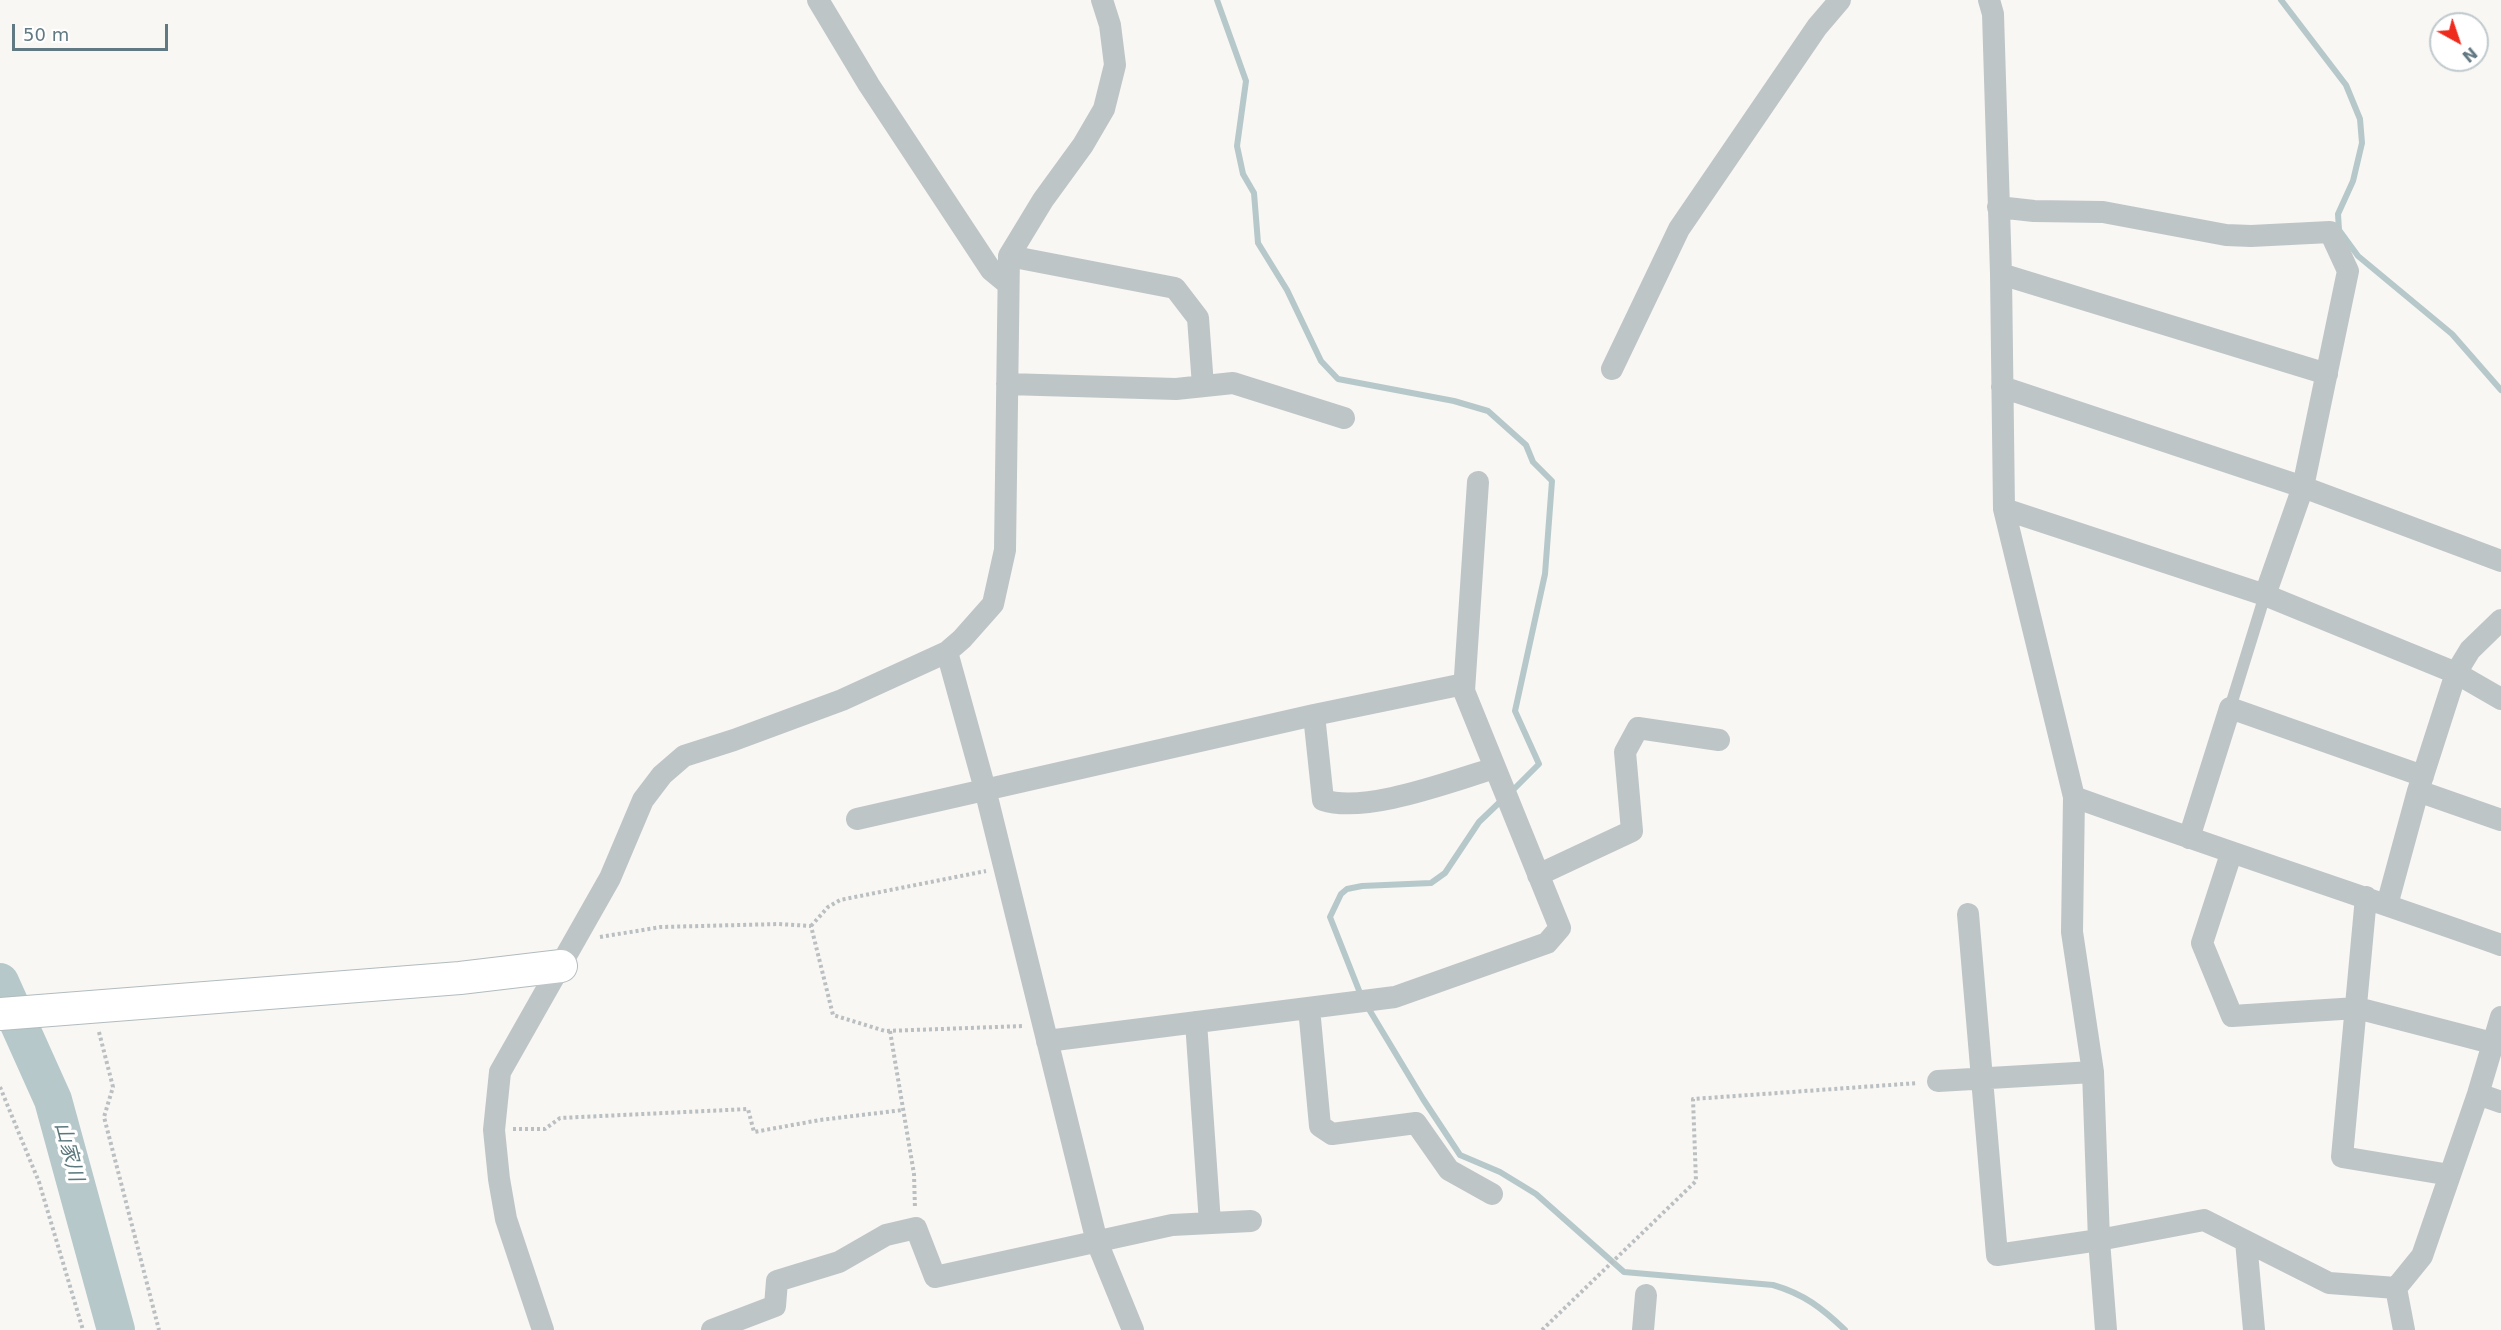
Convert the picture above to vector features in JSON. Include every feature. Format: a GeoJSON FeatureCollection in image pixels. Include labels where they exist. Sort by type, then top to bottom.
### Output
{"type":"FeatureCollection","features":[{"type":"Feature","properties":{"kind":"street"},"geometry":{"type":"LineString","coordinates":[[818,0],[869,85],[991,270],[1008,284]]}},
{"type":"Feature","properties":{"kind":"street"},"geometry":{"type":"LineString","coordinates":[[543,1330],[506,1219],[499,1179],[494,1130],[500,1072],[610,878],[643,800],[662,775],[684,756],[734,741],[842,700],[947,652],[962,639],[993,604],[1005,550],[1009,256],[1042,200],[1083,145],[1104,109],[1115,65],[1110,25],[1102,0]]}},
{"type":"Feature","properties":{"kind":"street"},"geometry":{"type":"LineString","coordinates":[[1612,369],[1679,229],[1817,27],[1840,0]]}},
{"type":"Feature","properties":{"kind":"street"},"geometry":{"type":"LineString","coordinates":[[1989,0],[1993,14],[2001,274],[2004,509],[2074,797],[2072,932],[2093,1072],[2099,1240],[2106,1330]]}},
{"type":"Feature","properties":{"kind":"street"},"geometry":{"type":"LineString","coordinates":[[1998,207],[2034,211],[2103,212],[2226,235],[2330,232],[2348,271],[2303,487],[2265,596]]}},
{"type":"Feature","properties":{"kind":"street"},"geometry":{"type":"LineString","coordinates":[[1009,256],[1175,288],[1198,318],[1203,386]]}},
{"type":"Feature","properties":{"kind":"street"},"geometry":{"type":"LineString","coordinates":[[2001,274],[2327,374]]}},
{"type":"Feature","properties":{"kind":"street"},"geometry":{"type":"LineString","coordinates":[[1007,384],[1176,389],[1233,383],[1344,418]]}},
{"type":"Feature","properties":{"kind":"street"},"geometry":{"type":"LineString","coordinates":[[2002,387],[2303,487],[2501,561]]}},
{"type":"Feature","properties":{"kind":"street"},"geometry":{"type":"LineString","coordinates":[[1045,1033],[1196,1022],[1395,997],[1547,943],[1560,928],[1464,691],[1478,482]]}},
{"type":"Feature","properties":{"kind":"street"},"geometry":{"type":"LineString","coordinates":[[2004,509],[2265,596],[2456,673],[2501,699]]}},
{"type":"Feature","properties":{"kind":"street"},"geometry":{"type":"LineString","coordinates":[[2450,1175],[2342,1157],[2357,1008],[2376,901],[2420,784],[2456,673],[2470,650],[2501,620]]}},
{"type":"Feature","properties":{"kind":"street"},"geometry":{"type":"LineString","coordinates":[[947,652],[985,789],[1097,1242],[1133,1330]]}},
{"type":"Feature","properties":{"kind":"street"},"geometry":{"type":"LineString","coordinates":[[856,819],[1314,715],[1464,684]]}},
{"type":"Feature","properties":{"kind":"street"},"geometry":{"type":"LineString","coordinates":[[2189,838],[2230,708],[2420,784],[2501,820]]}},
{"type":"Feature","properties":{"kind":"street"},"geometry":{"type":"LineString","coordinates":[[1314,715],[1323,800],[1336,804],[1386,799],[1495,768]]}},
{"type":"Feature","properties":{"kind":"street"},"geometry":{"type":"LineString","coordinates":[[1538,875],[1632,831],[1625,752],[1638,728],[1719,740]]}},
{"type":"Feature","properties":{"kind":"street"},"geometry":{"type":"LineString","coordinates":[[2074,797],[2231,854],[2501,945]]}},
{"type":"Feature","properties":{"kind":"street"},"geometry":{"type":"LineString","coordinates":[[2231,854],[2202,943],[2232,1016],[2357,1008],[2492,1043]]}},
{"type":"Feature","properties":{"kind":"street"},"geometry":{"type":"LineString","coordinates":[[1968,914],[1997,1255],[2099,1240],[2204,1220],[2329,1283],[2396,1288]]}},
{"type":"Feature","properties":{"kind":"street"},"geometry":{"type":"LineString","coordinates":[[0,1014],[448,979],[561,966]]}},
{"type":"Feature","properties":{"kind":"street"},"geometry":{"type":"LineString","coordinates":[[1309,1008],[1320,1126],[1332,1134],[1416,1123],[1449,1170],[1492,1194]]}},
{"type":"Feature","properties":{"kind":"street"},"geometry":{"type":"LineString","coordinates":[[2404,1330],[2396,1288],[2422,1256],[2478,1094],[2501,1017]]}},
{"type":"Feature","properties":{"kind":"street"},"geometry":{"type":"LineString","coordinates":[[1196,1022],[1210,1223]]}},
{"type":"Feature","properties":{"kind":"street"},"geometry":{"type":"LineString","coordinates":[[1938,1082],[2093,1072]]}},
{"type":"Feature","properties":{"kind":"street"},"geometry":{"type":"LineString","coordinates":[[2478,1094],[2501,1102]]}},
{"type":"Feature","properties":{"kind":"street"},"geometry":{"type":"LineString","coordinates":[[712,1330],[775,1306],[777,1281],[839,1262],[886,1235],[916,1228],[935,1277],[1172,1226],[1251,1221]]}},
{"type":"Feature","properties":{"kind":"street"},"geometry":{"type":"LineString","coordinates":[[2246,1241],[2254,1330]]}},
{"type":"Feature","properties":{"kind":"street"},"geometry":{"type":"LineString","coordinates":[[1643,1330],[1646,1295]]}},
{"type":"Feature","properties":{"kind":"lane"},"geometry":{"type":"LineString","coordinates":[[2230,708],[2265,596]]}},
{"type":"Feature","properties":{"kind":"path"},"geometry":{"type":"LineString","coordinates":[[811,926],[828,907],[840,900],[1004,867]]}},
{"type":"Feature","properties":{"kind":"path"},"geometry":{"type":"LineString","coordinates":[[575,937],[595,938],[661,927],[779,924],[811,926]]}},
{"type":"Feature","properties":{"kind":"path"},"geometry":{"type":"LineString","coordinates":[[811,926],[833,1015],[890,1031],[1045,1033]]}},
{"type":"Feature","properties":{"kind":"path"},"geometry":{"type":"LineString","coordinates":[[93,1007],[113,1087],[104,1117],[159,1330]]}},
{"type":"Feature","properties":{"kind":"path"},"geometry":{"type":"LineString","coordinates":[[890,1031],[914,1174],[916,1228]]}},
{"type":"Feature","properties":{"kind":"path"},"geometry":{"type":"LineString","coordinates":[[1542,1330],[1696,1181],[1694,1099],[1938,1082]]}},
{"type":"Feature","properties":{"kind":"path"},"geometry":{"type":"LineString","coordinates":[[0,1087],[39,1182],[83,1330]]}},
{"type":"Feature","properties":{"kind":"path"},"geometry":{"type":"LineString","coordinates":[[494,1130],[545,1129],[560,1118],[748,1109],[754,1132],[820,1120],[903,1110]]}},
{"type":"Feature","properties":{"kind":"waterway"},"geometry":{"type":"LineString","coordinates":[[1217,0],[1246,81],[1237,146],[1243,174],[1254,193],[1258,243],[1287,290],[1321,361],[1338,379],[1454,401],[1488,411],[1526,445],[1533,462],[1552,481],[1545,574],[1515,711],[1539,764],[1511,792]]}},
{"type":"Feature","properties":{"kind":"waterway"},"geometry":{"type":"LineString","coordinates":[[2281,0],[2346,85],[2360,119],[2362,143],[2353,181],[2338,214],[2339,230],[2358,256],[2452,334],[2501,390]]}},
{"type":"Feature","properties":{"kind":"waterway"},"geometry":{"type":"LineString","coordinates":[[1362,998],[1330,917],[1341,894],[1347,889],[1362,886],[1431,883],[1445,873],[1479,822],[1503,799]]}},
{"type":"Feature","properties":{"kind":"waterway","name":"山家川"},"geometry":{"type":"LineString","coordinates":[[0,982],[53,1100],[116,1330]]}},
{"type":"Feature","properties":{"kind":"waterway"},"geometry":{"type":"LineString","coordinates":[[1367,1006],[1460,1155],[1500,1172],[1536,1194],[1624,1272],[1773,1285],[1812,1303],[1845,1330]]}}]}
